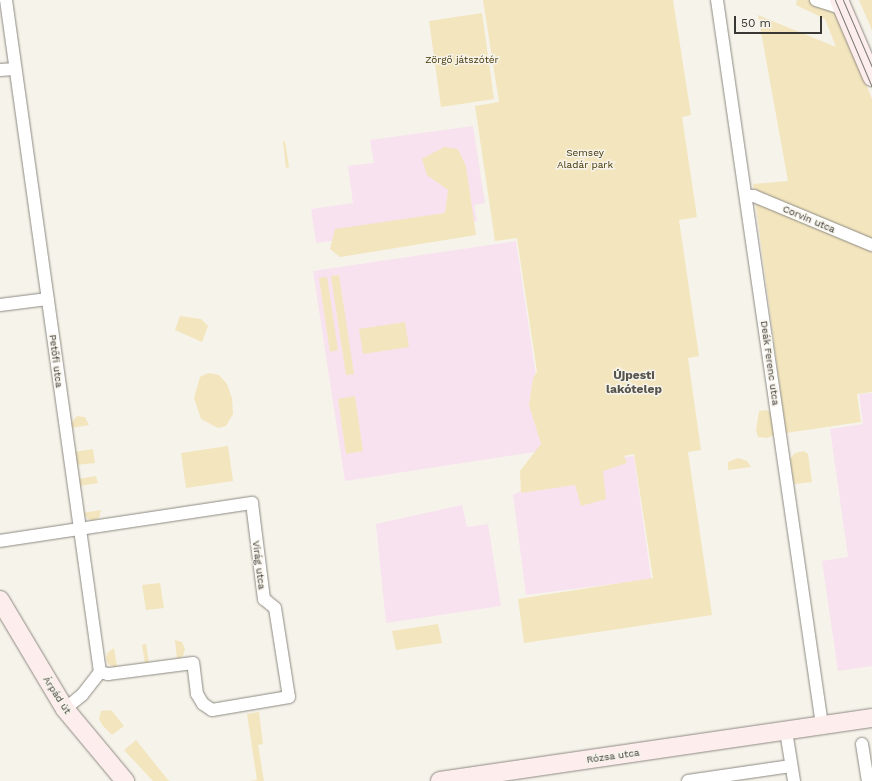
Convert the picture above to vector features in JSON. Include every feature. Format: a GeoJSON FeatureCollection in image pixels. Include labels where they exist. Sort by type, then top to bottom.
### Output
{"type":"FeatureCollection","features":[{"type":"Feature","properties":{"kind":"street","name":"Petőfi utca"},"geometry":{"type":"LineString","coordinates":[[6,0],[48,299],[78,529],[100,672]]}},
{"type":"Feature","properties":{"kind":"street","name":"Deák Ferenc utca"},"geometry":{"type":"LineString","coordinates":[[717,0],[822,726]]}},
{"type":"Feature","properties":{"kind":"street"},"geometry":{"type":"LineString","coordinates":[[816,0],[841,5],[872,77]]}},
{"type":"Feature","properties":{"kind":"street"},"geometry":{"type":"LineString","coordinates":[[0,70],[16,69]]}},
{"type":"Feature","properties":{"kind":"street","name":"Corvin utca"},"geometry":{"type":"LineString","coordinates":[[746,196],[754,196],[872,245]]}},
{"type":"Feature","properties":{"kind":"street"},"geometry":{"type":"LineString","coordinates":[[0,305],[48,299]]}},
{"type":"Feature","properties":{"kind":"street","name":"Virág utca"},"geometry":{"type":"LineString","coordinates":[[0,541],[252,503],[264,599],[275,608],[289,697],[212,710],[203,704],[197,694],[193,663],[108,674],[100,672]]}},
{"type":"Feature","properties":{"kind":"street","name":"Árpád út"},"geometry":{"type":"LineString","coordinates":[[0,600],[65,709],[125,781]]}},
{"type":"Feature","properties":{"kind":"street"},"geometry":{"type":"LineString","coordinates":[[65,709],[82,695],[100,672]]}},
{"type":"Feature","properties":{"kind":"street","name":"Rózsa utca"},"geometry":{"type":"LineString","coordinates":[[440,781],[872,718]]}},
{"type":"Feature","properties":{"kind":"street"},"geometry":{"type":"LineString","coordinates":[[786,731],[794,781]]}},
{"type":"Feature","properties":{"kind":"street"},"geometry":{"type":"LineString","coordinates":[[862,744],[868,781]]}},
{"type":"Feature","properties":{"kind":"street"},"geometry":{"type":"LineString","coordinates":[[688,781],[791,766]]}},
{"type":"Feature","properties":{"kind":"shaded area"},"geometry":{"type":"Polygon","coordinates":[[[473,126],[485,203],[474,205],[477,221],[316,243],[311,209],[353,203],[348,166],[374,163],[370,140],[473,126]]]}},
{"type":"Feature","properties":{"kind":"shaded area"},"geometry":{"type":"Polygon","coordinates":[[[516,241],[547,450],[345,481],[313,271],[516,241]]]}},
{"type":"Feature","properties":{"kind":"shaded area"},"geometry":{"type":"Polygon","coordinates":[[[872,393],[872,666],[838,671],[822,561],[848,557],[830,429],[863,424],[859,394],[872,393]]]}},
{"type":"Feature","properties":{"kind":"shaded area"},"geometry":{"type":"Polygon","coordinates":[[[634,456],[651,579],[526,595],[513,495],[529,487],[544,468],[634,456]]]}},
{"type":"Feature","properties":{"kind":"shaded area"},"geometry":{"type":"Polygon","coordinates":[[[462,505],[467,527],[488,524],[501,606],[386,623],[376,524],[462,505]]]}},
{"type":"Feature","properties":{"kind":"green space","name":"Semsey Aladár park"},"geometry":{"type":"Polygon","coordinates":[[[483,0],[673,0],[691,115],[682,117],[697,217],[679,220],[699,356],[688,358],[701,450],[688,452],[712,615],[524,643],[518,599],[653,578],[634,454],[624,456],[627,463],[603,471],[606,499],[581,506],[575,485],[521,493],[520,471],[541,444],[529,405],[533,378],[537,372],[517,238],[495,241],[475,106],[499,102],[483,0]]]}},
{"type":"Feature","properties":{"kind":"green space"},"geometry":{"type":"Polygon","coordinates":[[[797,0],[832,0],[872,99],[872,392],[857,394],[861,422],[786,433],[753,184],[788,181],[758,15],[836,47],[825,19],[796,5],[797,0]]]}},
{"type":"Feature","properties":{"kind":"green space"},"geometry":{"type":"Polygon","coordinates":[[[859,0],[872,0],[872,30],[859,0]]]}},
{"type":"Feature","properties":{"kind":"green space","name":"Zörgő játszótér"},"geometry":{"type":"Polygon","coordinates":[[[482,13],[494,99],[441,107],[429,21],[482,13]]]}},
{"type":"Feature","properties":{"kind":"green space"},"geometry":{"type":"Polygon","coordinates":[[[285,141],[289,167],[286,168],[283,142],[285,141]]]}},
{"type":"Feature","properties":{"kind":"green space"},"geometry":{"type":"Polygon","coordinates":[[[444,147],[458,149],[466,166],[476,235],[340,257],[330,249],[335,229],[445,213],[448,190],[427,175],[422,159],[444,147]]]}},
{"type":"Feature","properties":{"kind":"green space"},"geometry":{"type":"Polygon","coordinates":[[[339,275],[354,374],[346,375],[331,276],[339,275]]]}},
{"type":"Feature","properties":{"kind":"green space"},"geometry":{"type":"Polygon","coordinates":[[[327,277],[338,350],[330,352],[319,278],[327,277]]]}},
{"type":"Feature","properties":{"kind":"green space"},"geometry":{"type":"Polygon","coordinates":[[[180,316],[201,319],[208,326],[202,342],[175,330],[180,316]]]}},
{"type":"Feature","properties":{"kind":"green space"},"geometry":{"type":"Polygon","coordinates":[[[405,322],[409,347],[363,354],[359,329],[405,322]]]}},
{"type":"Feature","properties":{"kind":"green space"},"geometry":{"type":"Polygon","coordinates":[[[208,373],[219,375],[227,384],[232,398],[233,414],[226,426],[218,428],[201,419],[194,398],[200,377],[208,373]]]}},
{"type":"Feature","properties":{"kind":"green space"},"geometry":{"type":"Polygon","coordinates":[[[355,396],[363,451],[346,454],[338,399],[355,396]]]}},
{"type":"Feature","properties":{"kind":"green space"},"geometry":{"type":"Polygon","coordinates":[[[766,410],[771,412],[774,435],[767,438],[758,437],[756,430],[759,411],[766,410]]]}},
{"type":"Feature","properties":{"kind":"green space"},"geometry":{"type":"Polygon","coordinates":[[[77,416],[85,417],[89,425],[71,428],[71,423],[77,416]]]}},
{"type":"Feature","properties":{"kind":"green space"},"geometry":{"type":"Polygon","coordinates":[[[228,446],[233,481],[186,488],[181,453],[228,446]]]}},
{"type":"Feature","properties":{"kind":"green space"},"geometry":{"type":"Polygon","coordinates":[[[93,449],[95,463],[76,465],[74,452],[93,449]]]}},
{"type":"Feature","properties":{"kind":"green space"},"geometry":{"type":"Polygon","coordinates":[[[804,451],[808,454],[812,482],[794,484],[790,459],[795,453],[804,451]]]}},
{"type":"Feature","properties":{"kind":"green space"},"geometry":{"type":"Polygon","coordinates":[[[738,458],[747,461],[751,467],[728,470],[728,462],[738,458]]]}},
{"type":"Feature","properties":{"kind":"green space"},"geometry":{"type":"Polygon","coordinates":[[[96,476],[98,483],[79,486],[78,479],[96,476]]]}},
{"type":"Feature","properties":{"kind":"green space"},"geometry":{"type":"Polygon","coordinates":[[[101,510],[99,518],[91,521],[82,513],[101,510]]]}},
{"type":"Feature","properties":{"kind":"green space"},"geometry":{"type":"Polygon","coordinates":[[[160,583],[164,608],[146,610],[142,585],[160,583]]]}},
{"type":"Feature","properties":{"kind":"green space"},"geometry":{"type":"Polygon","coordinates":[[[438,624],[442,643],[396,650],[392,631],[438,624]]]}},
{"type":"Feature","properties":{"kind":"green space"},"geometry":{"type":"Polygon","coordinates":[[[175,640],[182,642],[185,649],[183,656],[177,659],[175,640]]]}},
{"type":"Feature","properties":{"kind":"green space"},"geometry":{"type":"Polygon","coordinates":[[[146,644],[149,663],[145,663],[142,645],[146,644]]]}},
{"type":"Feature","properties":{"kind":"green space"},"geometry":{"type":"Polygon","coordinates":[[[114,648],[117,667],[108,664],[106,658],[108,652],[114,648]]]}},
{"type":"Feature","properties":{"kind":"green space"},"geometry":{"type":"Polygon","coordinates":[[[111,710],[124,726],[112,735],[103,726],[99,719],[101,711],[111,710]]]}},
{"type":"Feature","properties":{"kind":"green space"},"geometry":{"type":"Polygon","coordinates":[[[259,712],[263,744],[258,745],[264,781],[249,781],[257,780],[247,714],[259,712]]]}},
{"type":"Feature","properties":{"kind":"green space"},"geometry":{"type":"Polygon","coordinates":[[[136,740],[170,781],[153,781],[124,750],[136,740]]]}},
{"type":"Feature","properties":{"kind":"tram line"},"geometry":{"type":"LineString","coordinates":[[835,0],[872,87]]}},
{"type":"Feature","properties":{"kind":"tram line"},"geometry":{"type":"LineString","coordinates":[[843,0],[872,67]]}},
{"type":"Feature","properties":{"kind":"district","name":"Újpesti lakótelep"},"geometry":{"type":"Point","coordinates":[634,383]}}]}
